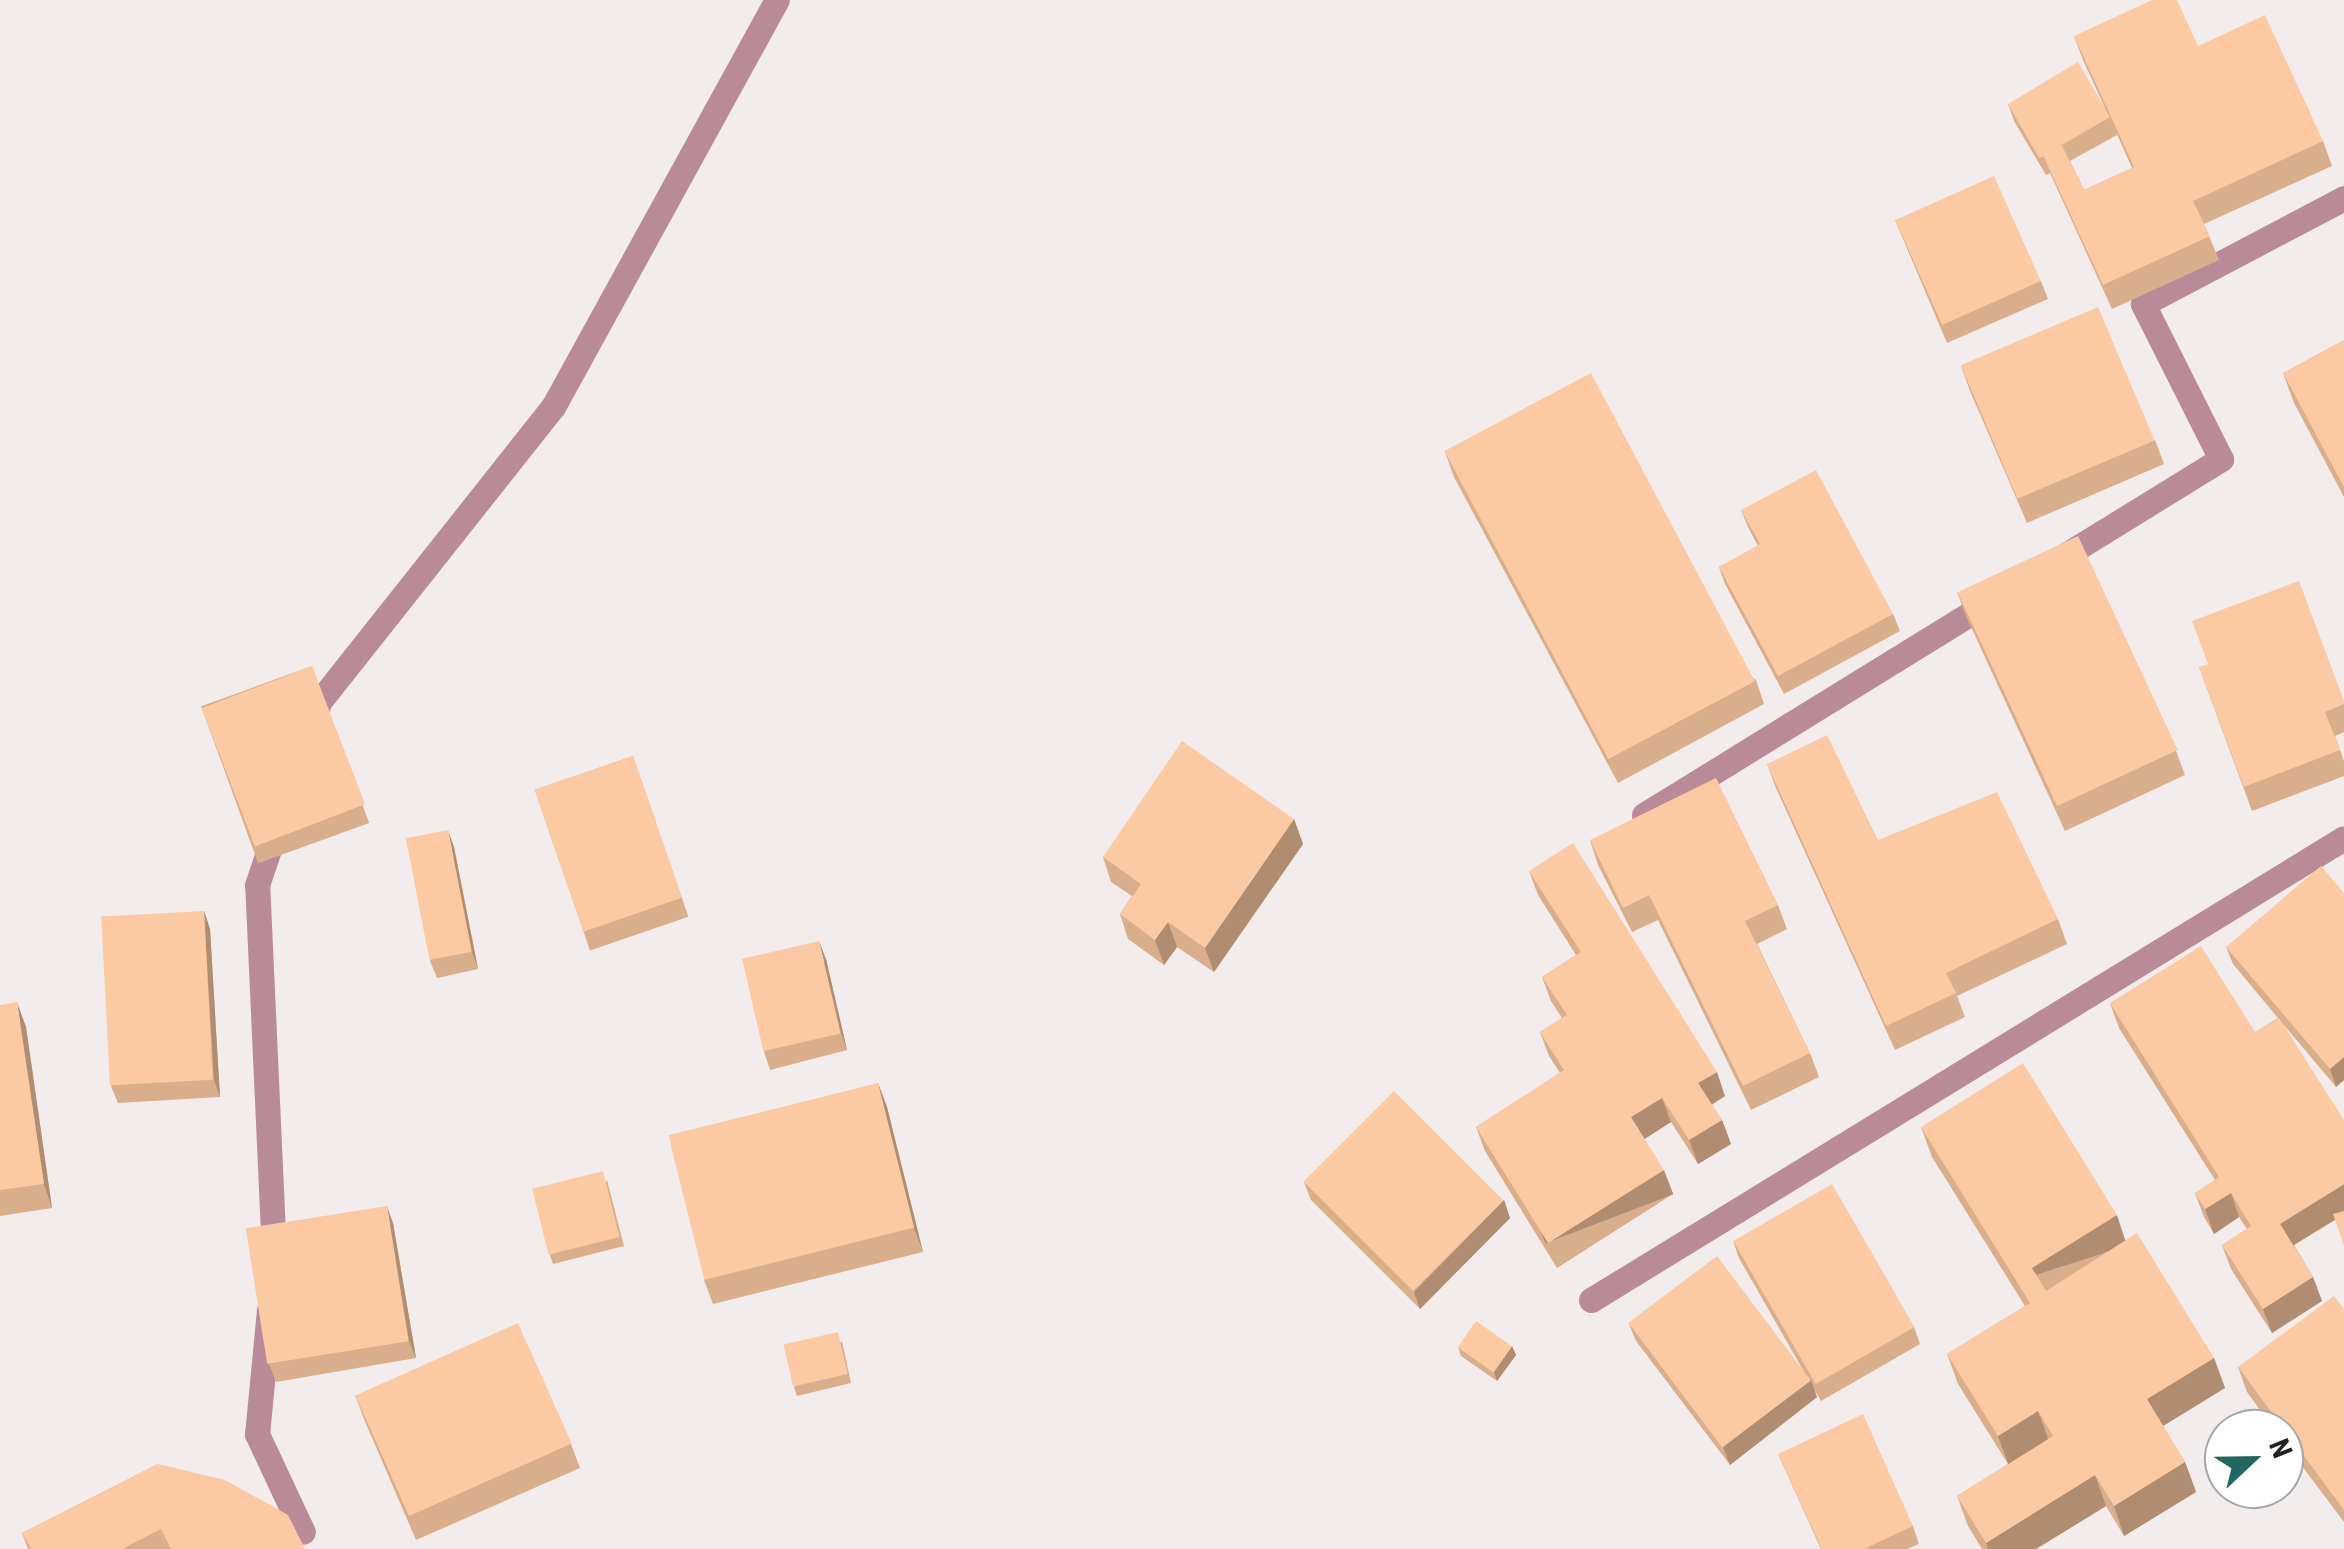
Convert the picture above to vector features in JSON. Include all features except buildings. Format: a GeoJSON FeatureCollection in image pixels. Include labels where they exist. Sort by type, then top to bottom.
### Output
{"type":"FeatureCollection","features":[{"type":"Feature","properties":{"kind":"street"},"geometry":{"type":"LineString","coordinates":[[300,757],[319,702],[553,407],[777,0]]}},
{"type":"Feature","properties":{"kind":"street"},"geometry":{"type":"LineString","coordinates":[[1644,815],[2221,459],[2143,304],[2344,198]]}},
{"type":"Feature","properties":{"kind":"street"},"geometry":{"type":"LineString","coordinates":[[282,812],[257,885],[275,1243],[258,1434],[303,1532]]}},
{"type":"Feature","properties":{"kind":"street"},"geometry":{"type":"LineString","coordinates":[[1591,1300],[2344,838]]}}]}
